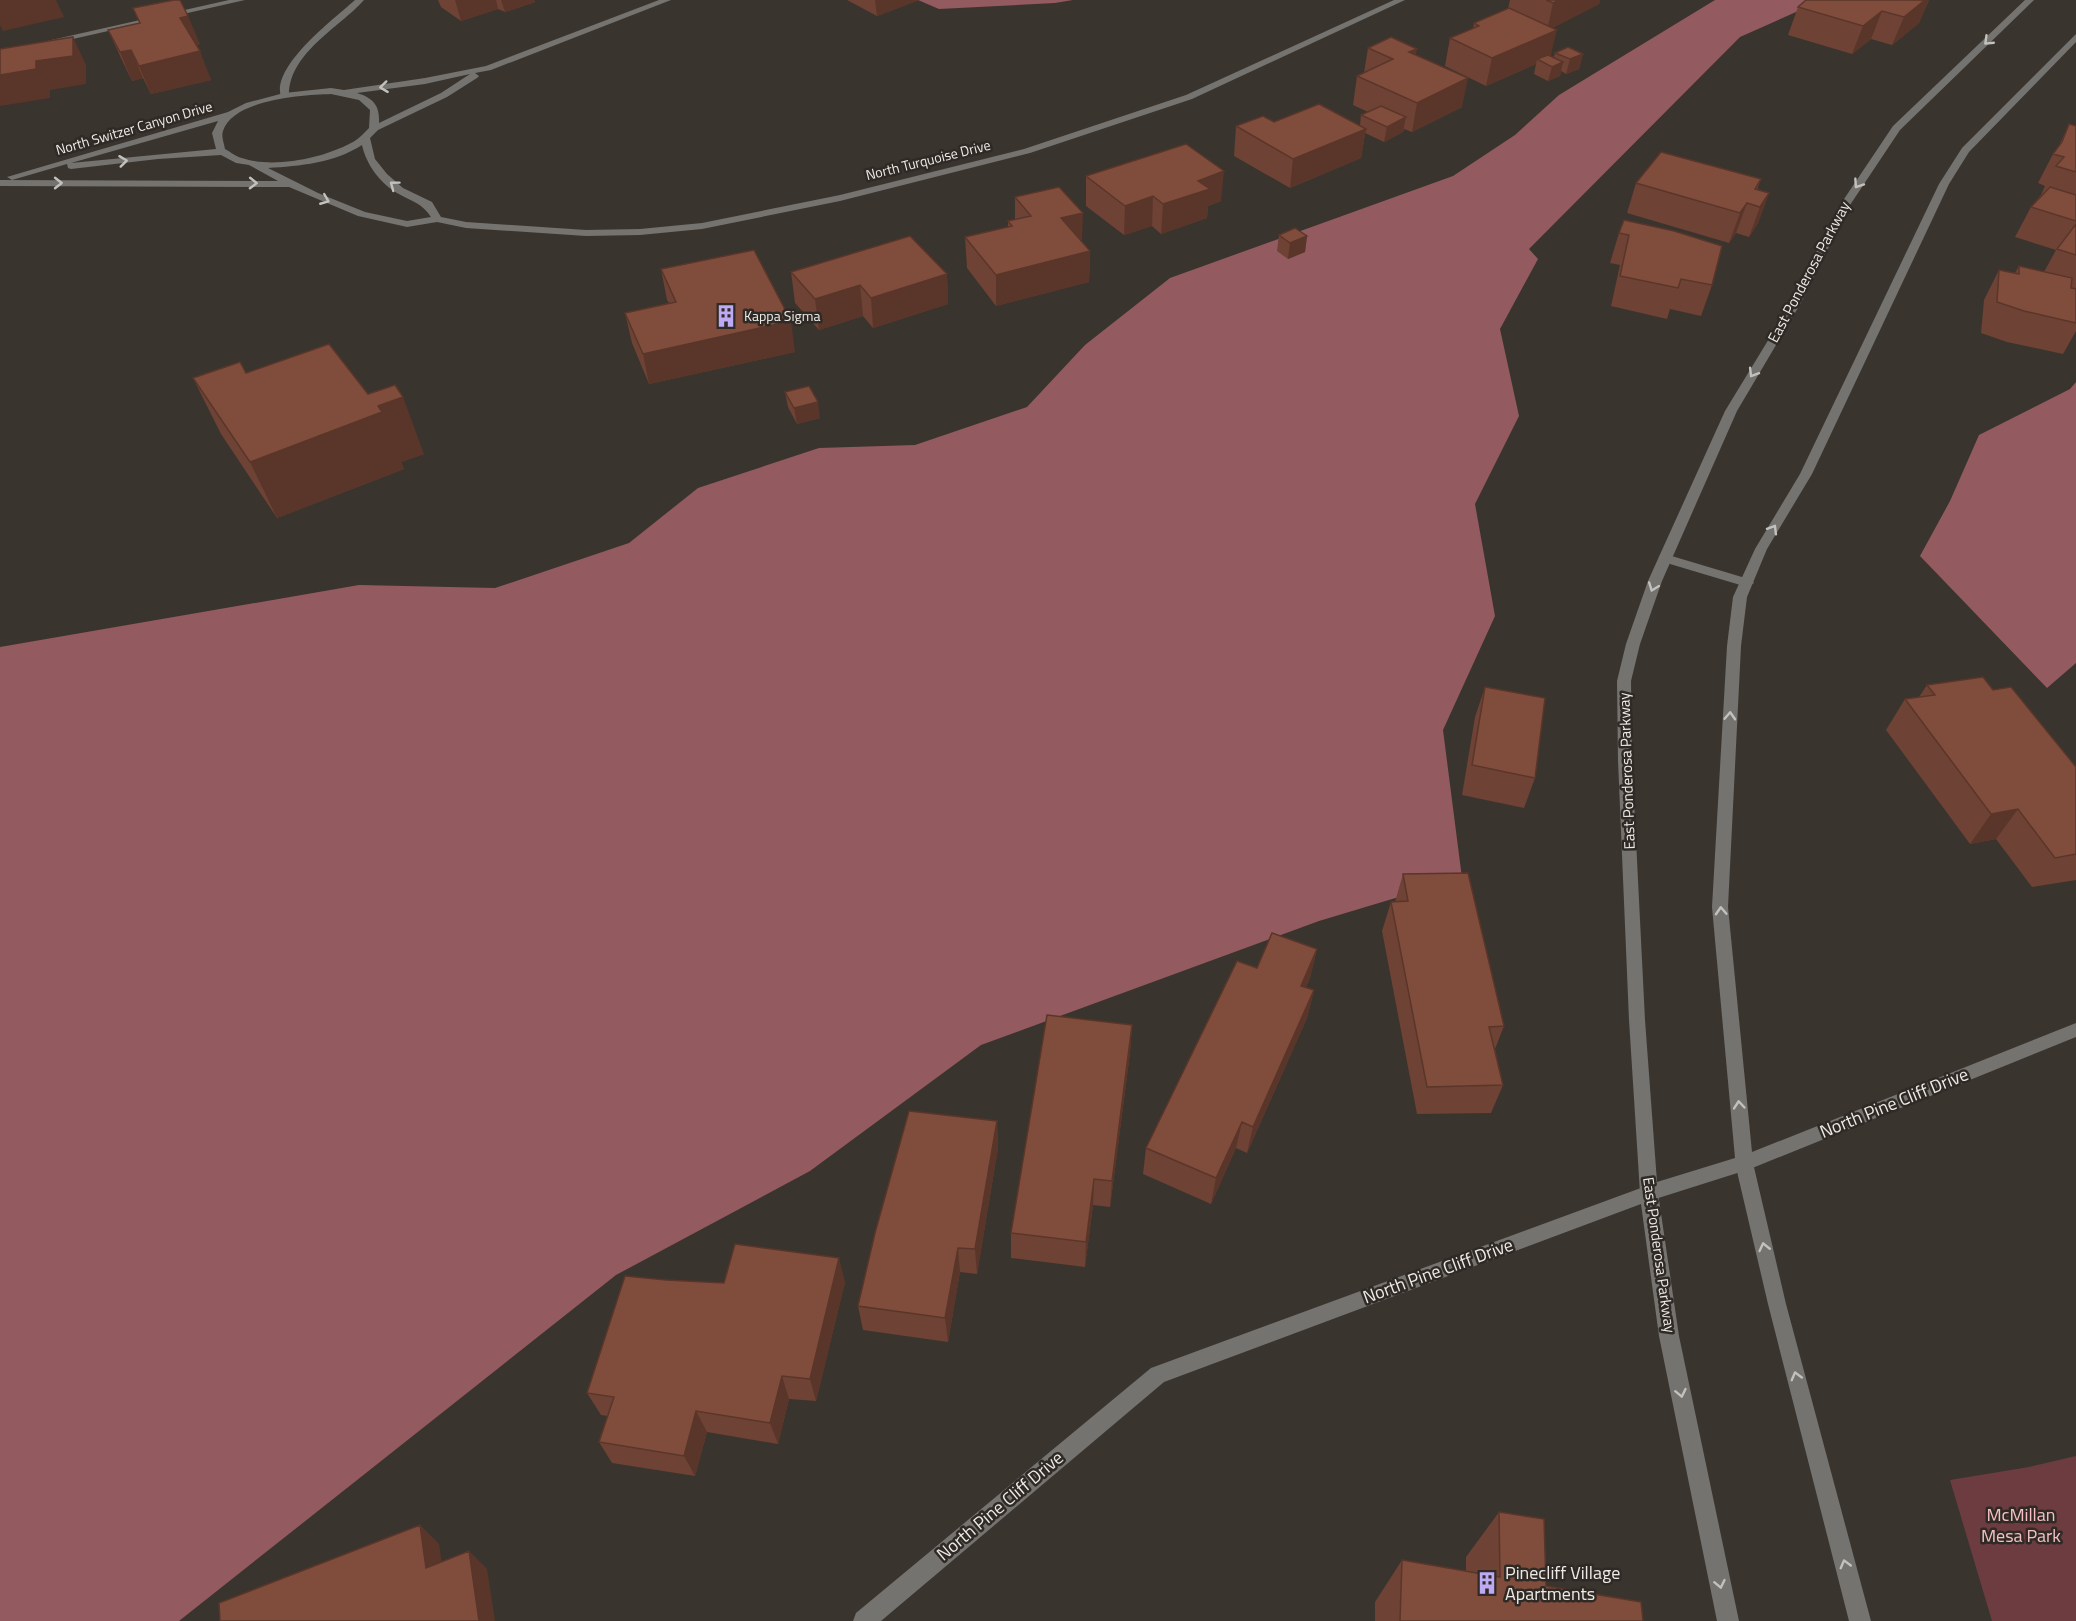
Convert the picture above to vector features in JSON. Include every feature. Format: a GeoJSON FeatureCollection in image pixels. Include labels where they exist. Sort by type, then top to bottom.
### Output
{"type":"FeatureCollection","features":[{"type":"Feature","properties":{"kind":"street"},"geometry":{"type":"LineString","coordinates":[[34,45],[241,0]]}},
{"type":"Feature","properties":{"kind":"street"},"geometry":{"type":"LineString","coordinates":[[284,95],[285,80],[301,58],[319,37],[360,0]]}},
{"type":"Feature","properties":{"kind":"street"},"geometry":{"type":"LineString","coordinates":[[342,92],[425,81],[488,68],[667,0]]}},
{"type":"Feature","properties":{"kind":"street","name":"North Turquoise Drive"},"geometry":{"type":"LineString","coordinates":[[254,165],[293,185],[362,214],[407,224],[437,219],[466,225],[586,233],[640,232],[702,226],[840,198],[1027,151],[1189,97],[1401,0]]}},
{"type":"Feature","properties":{"kind":"street","name":"East Ponderosa Parkway"},"geometry":{"type":"LineString","coordinates":[[1728,1621],[1669,1336],[1649,1193],[1636,1008],[1625,760],[1624,681],[1633,644],[1665,558],[1731,411],[1797,301],[1848,199],[1896,128],[2030,0]]}},
{"type":"Feature","properties":{"kind":"street"},"geometry":{"type":"LineString","coordinates":[[1860,1621],[1777,1304],[1744,1163],[1720,907],[1734,646],[1740,597],[1761,549],[1806,474],[1944,184],[1965,150],[2076,37]]}},
{"type":"Feature","properties":{"kind":"street"},"geometry":{"type":"LineString","coordinates":[[231,114],[218,130],[216,142],[221,152],[237,161],[254,165],[279,165],[331,156],[351,149],[366,139],[375,128],[444,95],[488,68]]}},
{"type":"Feature","properties":{"kind":"street"},"geometry":{"type":"LineString","coordinates":[[342,92],[364,99],[374,107],[377,117],[375,128]]}},
{"type":"Feature","properties":{"kind":"street","name":"North Switzer Canyon Drive"},"geometry":{"type":"LineString","coordinates":[[0,182],[231,114],[262,100],[284,95],[342,92]]}},
{"type":"Feature","properties":{"kind":"street"},"geometry":{"type":"LineString","coordinates":[[366,139],[370,159],[383,176],[399,190],[428,204],[437,219]]}},
{"type":"Feature","properties":{"kind":"street","name":"North Switzer Canyon Drive"},"geometry":{"type":"LineString","coordinates":[[44,169],[158,156],[221,152]]}},
{"type":"Feature","properties":{"kind":"street"},"geometry":{"type":"LineString","coordinates":[[0,182],[293,185]]}},
{"type":"Feature","properties":{"kind":"street"},"geometry":{"type":"LineString","coordinates":[[1665,558],[1747,583]]}},
{"type":"Feature","properties":{"kind":"street","name":"North Pine Cliff Drive"},"geometry":{"type":"LineString","coordinates":[[864,1621],[1158,1375],[1649,1193],[1744,1163],[2076,1030]]}},
{"type":"Feature","properties":{"kind":"green space","name":"McMillan Mesa Park"},"geometry":{"type":"Polygon","coordinates":[[[2076,1456],[2076,1621],[1992,1621],[1950,1480],[2029,1467],[2076,1456]]]}},
{"type":"Feature","properties":{"kind":"shaded area"},"geometry":{"type":"Polygon","coordinates":[[[918,0],[1073,0],[939,9],[918,0]]]}},
{"type":"Feature","properties":{"kind":"shaded area"},"geometry":{"type":"Polygon","coordinates":[[[1715,0],[1823,0],[1740,37],[1529,249],[1538,259],[1500,329],[1519,416],[1475,504],[1495,616],[1443,730],[1462,878],[1319,921],[981,1045],[810,1171],[616,1275],[179,1621],[0,1621],[0,647],[359,585],[495,588],[629,543],[698,488],[819,448],[915,445],[1027,407],[1085,345],[1170,278],[1453,176],[1515,135],[1559,95],[1715,0]]]}},
{"type":"Feature","properties":{"kind":"shaded area"},"geometry":{"type":"Polygon","coordinates":[[[2076,382],[2076,663],[2047,688],[1920,556],[1950,501],[1979,435],[2070,389],[2076,382]]]}},
{"type":"Feature","properties":{"kind":"building"},"geometry":{"type":"Polygon","coordinates":[[[180,0],[188,16],[180,18],[200,51],[139,66],[131,50],[120,52],[108,30],[140,23],[133,8],[180,0]]]}},
{"type":"Feature","properties":{"kind":"building"},"geometry":{"type":"Polygon","coordinates":[[[1806,0],[1925,0],[1904,17],[1882,11],[1863,26],[1798,7],[1806,0]]]}},
{"type":"Feature","properties":{"kind":"building"},"geometry":{"type":"Polygon","coordinates":[[[1509,8],[1557,30],[1492,58],[1450,38],[1479,26],[1474,23],[1509,8]]]}},
{"type":"Feature","properties":{"kind":"building"},"geometry":{"type":"Polygon","coordinates":[[[73,37],[73,56],[36,61],[36,69],[0,75],[0,49],[73,37]]]}},
{"type":"Feature","properties":{"kind":"building"},"geometry":{"type":"Polygon","coordinates":[[[1391,37],[1417,49],[1409,52],[1468,78],[1417,103],[1357,76],[1393,59],[1368,48],[1391,37]]]}},
{"type":"Feature","properties":{"kind":"building"},"geometry":{"type":"Polygon","coordinates":[[[1568,47],[1583,54],[1570,59],[1555,53],[1568,47]]]}},
{"type":"Feature","properties":{"kind":"building"},"geometry":{"type":"Polygon","coordinates":[[[1548,55],[1563,62],[1552,67],[1537,59],[1548,55]]]}},
{"type":"Feature","properties":{"kind":"building"},"geometry":{"type":"Polygon","coordinates":[[[1319,104],[1366,129],[1293,159],[1236,126],[1263,116],[1274,122],[1319,104]]]}},
{"type":"Feature","properties":{"kind":"building"},"geometry":{"type":"Polygon","coordinates":[[[1381,106],[1406,117],[1387,127],[1361,115],[1381,106]]]}},
{"type":"Feature","properties":{"kind":"building"},"geometry":{"type":"Polygon","coordinates":[[[2069,124],[2076,126],[2076,172],[2056,166],[2064,157],[2053,154],[2062,142],[2069,124]]]}},
{"type":"Feature","properties":{"kind":"building"},"geometry":{"type":"Polygon","coordinates":[[[1186,144],[1224,171],[1198,181],[1210,189],[1163,204],[1153,196],[1125,206],[1086,176],[1186,144]]]}},
{"type":"Feature","properties":{"kind":"building"},"geometry":{"type":"Polygon","coordinates":[[[1661,152],[1761,179],[1755,189],[1769,193],[1760,207],[1747,203],[1740,213],[1636,183],[1661,152]]]}},
{"type":"Feature","properties":{"kind":"building"},"geometry":{"type":"Polygon","coordinates":[[[1059,187],[1083,213],[1061,218],[1090,251],[996,275],[965,237],[1012,226],[1008,221],[1031,216],[1015,197],[1059,187]]]}},
{"type":"Feature","properties":{"kind":"building"},"geometry":{"type":"Polygon","coordinates":[[[2050,187],[2076,195],[2076,221],[2031,207],[2050,187]]]}},
{"type":"Feature","properties":{"kind":"building"},"geometry":{"type":"Polygon","coordinates":[[[1624,220],[1674,231],[1722,246],[1712,285],[1681,279],[1678,288],[1620,276],[1629,235],[1619,233],[1624,220]]]}},
{"type":"Feature","properties":{"kind":"building"},"geometry":{"type":"Polygon","coordinates":[[[2076,224],[2076,255],[2057,249],[2076,224]]]}},
{"type":"Feature","properties":{"kind":"building"},"geometry":{"type":"Polygon","coordinates":[[[1295,228],[1307,236],[1290,243],[1279,235],[1295,228]]]}},
{"type":"Feature","properties":{"kind":"building"},"geometry":{"type":"Polygon","coordinates":[[[910,236],[947,274],[871,298],[860,285],[815,299],[791,272],[910,236]]]}},
{"type":"Feature","properties":{"kind":"building"},"geometry":{"type":"Polygon","coordinates":[[[754,250],[791,321],[643,354],[625,313],[676,302],[661,269],[754,250]]]}},
{"type":"Feature","properties":{"kind":"building"},"geometry":{"type":"Polygon","coordinates":[[[2019,266],[2072,278],[2071,288],[2076,289],[2076,323],[1997,302],[1999,270],[2019,274],[2019,266]]]}},
{"type":"Feature","properties":{"kind":"building"},"geometry":{"type":"Polygon","coordinates":[[[329,344],[368,394],[395,385],[403,397],[378,406],[382,412],[250,462],[193,378],[240,362],[246,373],[329,344]]]}},
{"type":"Feature","properties":{"kind":"building"},"geometry":{"type":"Polygon","coordinates":[[[809,386],[818,402],[794,408],[785,392],[809,386]]]}},
{"type":"Feature","properties":{"kind":"building"},"geometry":{"type":"Polygon","coordinates":[[[1983,677],[1993,690],[2011,687],[2076,767],[2076,854],[2055,858],[2018,809],[1991,814],[1905,699],[1935,695],[1927,685],[1983,677]]]}},
{"type":"Feature","properties":{"kind":"building"},"geometry":{"type":"Polygon","coordinates":[[[1485,687],[1545,698],[1535,778],[1472,765],[1485,687]]]}},
{"type":"Feature","properties":{"kind":"building"},"geometry":{"type":"Polygon","coordinates":[[[1468,873],[1504,1026],[1489,1027],[1503,1085],[1427,1087],[1391,902],[1408,901],[1403,874],[1468,873]]]}},
{"type":"Feature","properties":{"kind":"building"},"geometry":{"type":"Polygon","coordinates":[[[1272,933],[1317,949],[1301,986],[1314,990],[1253,1127],[1242,1122],[1216,1178],[1146,1148],[1237,961],[1257,968],[1272,933]]]}},
{"type":"Feature","properties":{"kind":"building"},"geometry":{"type":"Polygon","coordinates":[[[1047,1015],[1132,1025],[1112,1181],[1094,1179],[1086,1242],[1011,1233],[1047,1015]]]}},
{"type":"Feature","properties":{"kind":"building"},"geometry":{"type":"Polygon","coordinates":[[[909,1111],[997,1121],[975,1249],[958,1248],[945,1318],[858,1306],[875,1233],[909,1111]]]}},
{"type":"Feature","properties":{"kind":"building"},"geometry":{"type":"Polygon","coordinates":[[[735,1244],[839,1258],[810,1379],[782,1376],[770,1423],[696,1411],[684,1456],[599,1442],[614,1397],[587,1393],[625,1276],[724,1283],[735,1244]]]}},
{"type":"Feature","properties":{"kind":"building"},"geometry":{"type":"Polygon","coordinates":[[[1499,1512],[1544,1519],[1546,1586],[1641,1602],[1643,1621],[1400,1621],[1402,1560],[1500,1577],[1499,1512]]]}},
{"type":"Feature","properties":{"kind":"building"},"geometry":{"type":"Polygon","coordinates":[[[420,1525],[426,1568],[469,1551],[479,1621],[220,1621],[219,1603],[420,1525]]]}},
{"type":"Feature","properties":{"kind":"place","name":"Kappa Sigma"},"geometry":{"type":"Point","coordinates":[726,316]}},
{"type":"Feature","properties":{"kind":"place","name":"Pinecliff Village Apartments"},"geometry":{"type":"Point","coordinates":[1487,1583]}}]}
